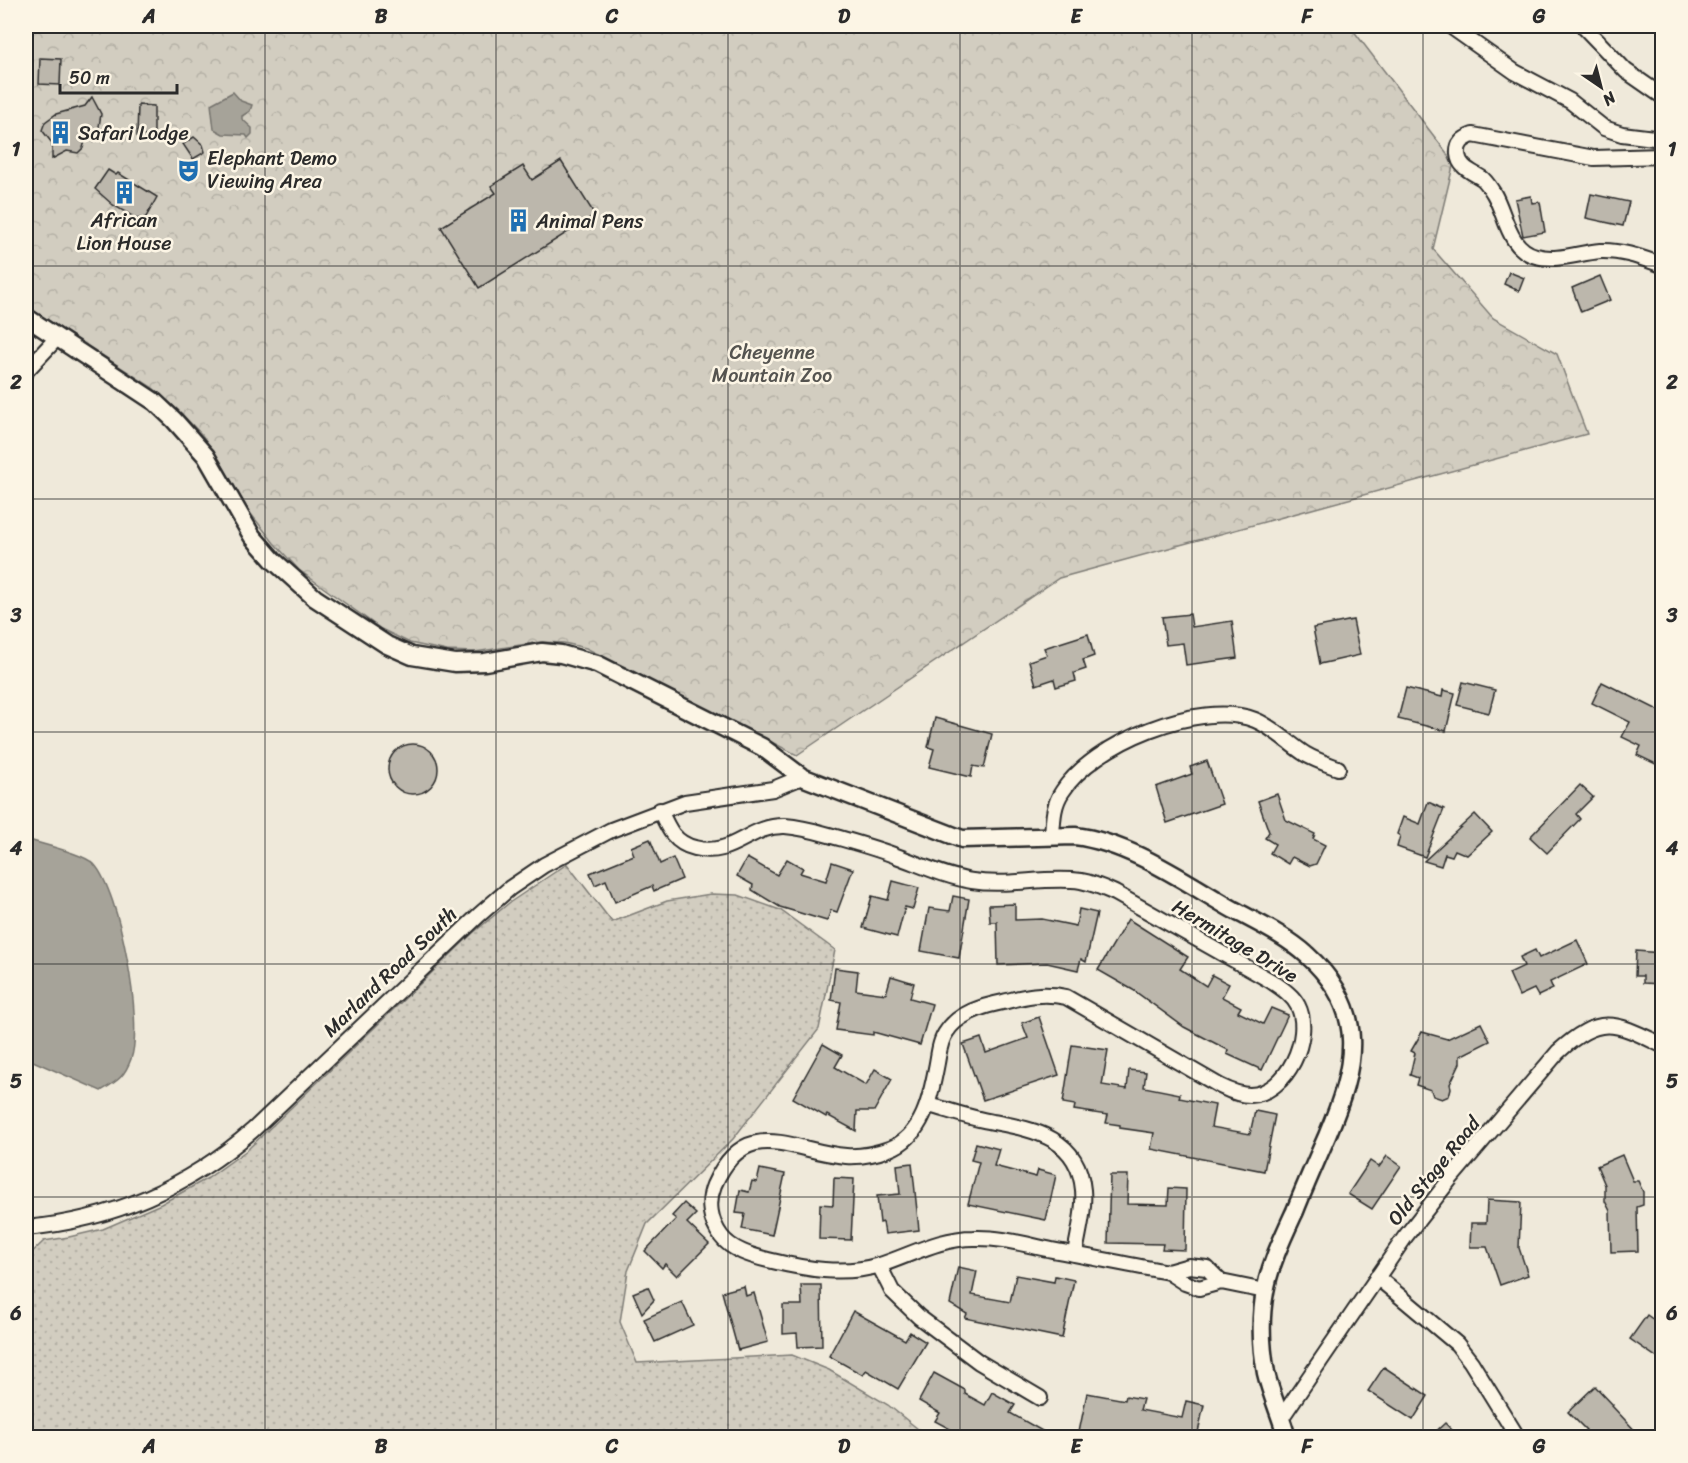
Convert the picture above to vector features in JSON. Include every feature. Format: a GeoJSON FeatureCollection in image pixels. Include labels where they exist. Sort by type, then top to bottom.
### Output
{"type":"FeatureCollection","features":[{"type":"Feature","properties":{"kind":"street"},"geometry":{"type":"LineString","coordinates":[[1450,26],[1515,72],[1570,101],[1604,128],[1622,134],[1662,140]]}},
{"type":"Feature","properties":{"kind":"street"},"geometry":{"type":"LineString","coordinates":[[1583,26],[1626,71],[1662,96]]}},
{"type":"Feature","properties":{"kind":"street"},"geometry":{"type":"LineString","coordinates":[[1662,156],[1594,158],[1473,135],[1464,139],[1458,146],[1457,157],[1463,167],[1484,180],[1494,195],[1512,238],[1526,253],[1538,257],[1560,258],[1600,251],[1625,253],[1662,265]]}},
{"type":"Feature","properties":{"kind":"street"},"geometry":{"type":"LineString","coordinates":[[26,317],[155,402],[206,456],[252,536],[273,560],[315,598],[387,645],[412,656],[455,663],[484,662],[542,652],[581,658],[762,747],[802,777],[962,839],[1052,836],[1093,838],[1114,845],[1184,881],[1305,953],[1322,969],[1335,986],[1344,1005],[1350,1023],[1352,1058],[1342,1101],[1280,1246],[1265,1291],[1261,1323],[1266,1375],[1287,1437]]}},
{"type":"Feature","properties":{"kind":"street"},"geometry":{"type":"LineString","coordinates":[[26,371],[57,338]]}},
{"type":"Feature","properties":{"kind":"street"},"geometry":{"type":"LineString","coordinates":[[1052,836],[1056,804],[1062,792],[1076,775],[1095,757],[1119,743],[1173,721],[1222,715],[1255,720],[1306,755],[1338,768]]}},
{"type":"Feature","properties":{"kind":"street","name":"Marland Road South"},"geometry":{"type":"LineString","coordinates":[[26,1228],[87,1218],[120,1209],[157,1195],[213,1163],[253,1130],[479,915],[510,888],[544,865],[611,830],[660,810],[685,802],[773,789],[802,777]]}},
{"type":"Feature","properties":{"kind":"street","name":"Hermitage Drive"},"geometry":{"type":"LineString","coordinates":[[660,810],[671,834],[681,843],[710,851],[727,848],[757,830],[786,826],[872,847],[955,878],[974,882],[1083,881],[1115,893],[1271,981],[1287,992],[1298,1004],[1303,1018],[1304,1032],[1288,1072],[1265,1091],[1252,1095],[1235,1093],[1220,1086],[1066,997],[1035,994],[986,1006],[968,1013],[947,1030],[941,1043],[929,1105]]}},
{"type":"Feature","properties":{"kind":"street","name":"Old Stage Road"},"geometry":{"type":"LineString","coordinates":[[1281,1417],[1377,1277],[1451,1178],[1541,1071],[1572,1040],[1600,1026],[1615,1025],[1662,1045]]}},
{"type":"Feature","properties":{"kind":"street"},"geometry":{"type":"LineString","coordinates":[[1075,1254],[1083,1191],[1081,1176],[1066,1149],[1054,1139],[1038,1131],[974,1118],[929,1105],[916,1127],[904,1141],[891,1149],[860,1156],[843,1156],[767,1140],[752,1144],[728,1162],[718,1176],[712,1191],[710,1208],[713,1223],[722,1238],[751,1256],[805,1269],[854,1270],[879,1265],[939,1243],[974,1238],[1010,1242],[1168,1272],[1190,1266],[1207,1268],[1221,1282],[1265,1291]]}},
{"type":"Feature","properties":{"kind":"street"},"geometry":{"type":"LineString","coordinates":[[879,1265],[892,1291],[919,1317],[979,1362],[1040,1398]]}},
{"type":"Feature","properties":{"kind":"street"},"geometry":{"type":"LineString","coordinates":[[1377,1277],[1457,1344],[1471,1362],[1518,1437]]}},
{"type":"Feature","properties":{"kind":"street"},"geometry":{"type":"LineString","coordinates":[[1275,1437],[1281,1417]]}},
{"type":"Feature","properties":{"kind":"green space","name":"Cheyenne Mountain Zoo"},"geometry":{"type":"Polygon","coordinates":[[[26,26],[1350,26],[1446,152],[1453,166],[1433,249],[1493,318],[1557,354],[1587,434],[1059,578],[797,755],[586,648],[564,643],[540,642],[475,652],[447,651],[410,643],[381,629],[299,570],[247,509],[220,461],[202,435],[178,410],[153,388],[26,306],[26,26]]]}},
{"type":"Feature","properties":{"kind":"green space"},"geometry":{"type":"Polygon","coordinates":[[[567,864],[612,922],[667,901],[711,894],[738,895],[780,910],[835,950],[819,1029],[733,1139],[647,1224],[628,1271],[620,1322],[637,1363],[792,1355],[829,1370],[888,1405],[928,1437],[26,1437],[26,1258],[44,1241],[103,1229],[161,1204],[208,1178],[247,1150],[473,933],[509,903],[567,864]]]}},
{"type":"Feature","properties":{"kind":"shaded area"},"geometry":{"type":"Polygon","coordinates":[[[233,92],[241,101],[252,105],[250,111],[242,116],[242,119],[252,128],[252,134],[248,138],[246,135],[223,134],[214,129],[211,104],[233,92]]]}},
{"type":"Feature","properties":{"kind":"shaded area"},"geometry":{"type":"Polygon","coordinates":[[[26,839],[89,860],[104,879],[113,901],[121,929],[132,989],[134,1042],[126,1071],[101,1091],[26,1058],[26,839]]]}},
{"type":"Feature","properties":{"kind":"building"},"geometry":{"type":"Polygon","coordinates":[[[40,58],[61,59],[60,85],[39,84],[40,58]]]}},
{"type":"Feature","properties":{"kind":"building","name":"Safari Lodge"},"geometry":{"type":"Polygon","coordinates":[[[92,97],[101,114],[98,133],[89,127],[83,148],[78,153],[67,151],[52,159],[52,143],[42,130],[45,122],[56,114],[85,106],[92,97]]]}},
{"type":"Feature","properties":{"kind":"building"},"geometry":{"type":"Polygon","coordinates":[[[138,105],[154,106],[154,136],[137,136],[138,105]]]}},
{"type":"Feature","properties":{"kind":"building"},"geometry":{"type":"Polygon","coordinates":[[[194,137],[203,145],[205,152],[193,159],[183,144],[194,137]]]}},
{"type":"Feature","properties":{"kind":"building","name":"Animal Pens"},"geometry":{"type":"Polygon","coordinates":[[[561,161],[595,215],[479,288],[441,227],[496,193],[491,186],[523,166],[532,180],[561,161]]]}},
{"type":"Feature","properties":{"kind":"building","name":"African Lion House"},"geometry":{"type":"Polygon","coordinates":[[[108,170],[116,175],[118,173],[157,197],[146,217],[137,219],[113,205],[95,189],[108,170]]]}},
{"type":"Feature","properties":{"kind":"building"},"geometry":{"type":"Polygon","coordinates":[[[1591,194],[1629,202],[1623,226],[1586,218],[1591,194]]]}},
{"type":"Feature","properties":{"kind":"building"},"geometry":{"type":"Polygon","coordinates":[[[1531,196],[1532,203],[1540,202],[1545,232],[1523,236],[1515,199],[1531,196]]]}},
{"type":"Feature","properties":{"kind":"building"},"geometry":{"type":"Polygon","coordinates":[[[1509,272],[1524,278],[1519,291],[1504,284],[1509,272]]]}},
{"type":"Feature","properties":{"kind":"building"},"geometry":{"type":"Polygon","coordinates":[[[1600,276],[1610,300],[1581,312],[1572,288],[1600,276]]]}},
{"type":"Feature","properties":{"kind":"building"},"geometry":{"type":"Polygon","coordinates":[[[1190,614],[1192,627],[1232,621],[1237,658],[1186,665],[1183,643],[1166,645],[1162,617],[1190,614]]]}},
{"type":"Feature","properties":{"kind":"building"},"geometry":{"type":"Polygon","coordinates":[[[1353,620],[1360,655],[1320,664],[1313,628],[1353,620]]]}},
{"type":"Feature","properties":{"kind":"building"},"geometry":{"type":"Polygon","coordinates":[[[1088,634],[1094,656],[1083,660],[1086,669],[1074,673],[1076,681],[1056,687],[1054,679],[1036,685],[1029,661],[1047,655],[1044,648],[1088,634]]]}},
{"type":"Feature","properties":{"kind":"building"},"geometry":{"type":"Polygon","coordinates":[[[1463,682],[1495,690],[1489,713],[1457,705],[1463,682]]]}},
{"type":"Feature","properties":{"kind":"building"},"geometry":{"type":"Polygon","coordinates":[[[1602,682],[1662,712],[1662,767],[1637,755],[1641,746],[1622,737],[1630,722],[1592,703],[1602,682]]]}},
{"type":"Feature","properties":{"kind":"building"},"geometry":{"type":"Polygon","coordinates":[[[1406,688],[1442,697],[1443,690],[1455,693],[1446,731],[1398,719],[1406,688]]]}},
{"type":"Feature","properties":{"kind":"building"},"geometry":{"type":"Polygon","coordinates":[[[935,718],[992,734],[984,768],[973,766],[971,777],[929,767],[934,749],[928,747],[935,718]]]}},
{"type":"Feature","properties":{"kind":"building"},"geometry":{"type":"Polygon","coordinates":[[[413,744],[427,748],[434,755],[438,769],[434,783],[427,790],[413,794],[399,790],[392,783],[388,769],[392,755],[399,748],[413,744]]]}},
{"type":"Feature","properties":{"kind":"building"},"geometry":{"type":"Polygon","coordinates":[[[1207,761],[1222,804],[1167,823],[1156,787],[1192,774],[1190,767],[1207,761]]]}},
{"type":"Feature","properties":{"kind":"building"},"geometry":{"type":"Polygon","coordinates":[[[1580,785],[1593,797],[1576,814],[1580,819],[1547,853],[1530,837],[1580,785]]]}},
{"type":"Feature","properties":{"kind":"building"},"geometry":{"type":"Polygon","coordinates":[[[1277,794],[1286,820],[1315,834],[1313,839],[1325,845],[1316,864],[1310,866],[1292,857],[1288,864],[1270,853],[1275,844],[1265,838],[1269,832],[1258,801],[1277,794]]]}},
{"type":"Feature","properties":{"kind":"building"},"geometry":{"type":"Polygon","coordinates":[[[1428,802],[1444,809],[1425,857],[1397,847],[1400,836],[1397,834],[1403,817],[1420,824],[1428,802]]]}},
{"type":"Feature","properties":{"kind":"building"},"geometry":{"type":"Polygon","coordinates":[[[1475,814],[1492,832],[1467,855],[1455,850],[1452,856],[1445,854],[1441,866],[1424,861],[1475,814]]]}},
{"type":"Feature","properties":{"kind":"building"},"geometry":{"type":"Polygon","coordinates":[[[650,839],[660,864],[673,858],[682,879],[654,891],[652,886],[615,902],[606,880],[595,885],[590,873],[634,855],[631,847],[650,839]]]}},
{"type":"Feature","properties":{"kind":"building"},"geometry":{"type":"Polygon","coordinates":[[[747,858],[777,875],[787,859],[803,868],[800,873],[826,881],[832,862],[853,869],[837,912],[831,910],[827,921],[780,907],[752,890],[753,885],[737,876],[747,858]]]}},
{"type":"Feature","properties":{"kind":"building"},"geometry":{"type":"Polygon","coordinates":[[[893,881],[919,888],[913,909],[905,907],[897,937],[863,928],[872,896],[888,900],[893,881]]]}},
{"type":"Feature","properties":{"kind":"building"},"geometry":{"type":"Polygon","coordinates":[[[953,896],[969,899],[959,958],[921,951],[929,908],[950,911],[953,896]]]}},
{"type":"Feature","properties":{"kind":"building"},"geometry":{"type":"Polygon","coordinates":[[[1015,904],[1015,920],[1042,919],[1076,926],[1079,909],[1097,913],[1086,962],[1081,959],[1078,970],[1047,963],[998,965],[997,922],[990,922],[989,905],[1015,904]]]}},
{"type":"Feature","properties":{"kind":"building"},"geometry":{"type":"Polygon","coordinates":[[[1128,919],[1188,957],[1180,969],[1206,986],[1212,975],[1229,984],[1222,997],[1241,1007],[1238,1012],[1263,1024],[1271,1008],[1288,1015],[1262,1070],[1227,1054],[1228,1050],[1184,1027],[1133,990],[1098,970],[1128,919]]]}},
{"type":"Feature","properties":{"kind":"building"},"geometry":{"type":"Polygon","coordinates":[[[1577,940],[1588,964],[1550,982],[1553,989],[1538,996],[1534,989],[1519,996],[1509,973],[1524,966],[1520,957],[1535,950],[1539,958],[1577,940]]]}},
{"type":"Feature","properties":{"kind":"building"},"geometry":{"type":"Polygon","coordinates":[[[1636,951],[1662,953],[1662,984],[1643,983],[1643,976],[1635,976],[1636,951]]]}},
{"type":"Feature","properties":{"kind":"building"},"geometry":{"type":"Polygon","coordinates":[[[835,968],[858,971],[856,990],[886,994],[891,976],[914,983],[910,998],[932,1004],[920,1045],[873,1032],[873,1035],[836,1030],[841,1002],[831,1000],[835,968]]]}},
{"type":"Feature","properties":{"kind":"building"},"geometry":{"type":"Polygon","coordinates":[[[1039,1017],[1059,1075],[983,1100],[963,1044],[981,1038],[986,1053],[1028,1038],[1022,1023],[1039,1017]]]}},
{"type":"Feature","properties":{"kind":"building"},"geometry":{"type":"Polygon","coordinates":[[[1481,1023],[1490,1041],[1460,1056],[1460,1063],[1450,1084],[1449,1096],[1442,1099],[1433,1096],[1431,1090],[1416,1085],[1418,1078],[1410,1075],[1415,1053],[1411,1051],[1422,1032],[1447,1039],[1481,1023]]]}},
{"type":"Feature","properties":{"kind":"building"},"geometry":{"type":"Polygon","coordinates":[[[823,1044],[842,1055],[835,1067],[866,1085],[875,1069],[892,1079],[874,1111],[857,1111],[856,1131],[793,1098],[823,1044]]]}},
{"type":"Feature","properties":{"kind":"building"},"geometry":{"type":"Polygon","coordinates":[[[1072,1045],[1108,1050],[1102,1085],[1127,1089],[1129,1070],[1146,1072],[1144,1087],[1180,1094],[1179,1098],[1215,1105],[1211,1127],[1250,1134],[1255,1111],[1275,1115],[1264,1171],[1151,1149],[1154,1133],[1120,1128],[1120,1125],[1106,1123],[1108,1115],[1074,1110],[1075,1105],[1063,1103],[1072,1045]]]}},
{"type":"Feature","properties":{"kind":"building"},"geometry":{"type":"Polygon","coordinates":[[[976,1143],[999,1149],[994,1166],[1036,1177],[1038,1170],[1056,1175],[1046,1220],[968,1204],[979,1162],[971,1160],[976,1143]]]}},
{"type":"Feature","properties":{"kind":"building"},"geometry":{"type":"Polygon","coordinates":[[[1622,1155],[1633,1181],[1638,1181],[1643,1192],[1643,1205],[1637,1207],[1638,1251],[1611,1252],[1610,1211],[1605,1201],[1605,1185],[1597,1166],[1622,1155]]]}},
{"type":"Feature","properties":{"kind":"building"},"geometry":{"type":"Polygon","coordinates":[[[1387,1156],[1401,1166],[1372,1209],[1348,1194],[1370,1161],[1379,1167],[1387,1156]]]}},
{"type":"Feature","properties":{"kind":"building"},"geometry":{"type":"Polygon","coordinates":[[[912,1163],[919,1230],[885,1234],[883,1222],[880,1223],[877,1196],[900,1194],[897,1165],[912,1163]]]}},
{"type":"Feature","properties":{"kind":"building"},"geometry":{"type":"Polygon","coordinates":[[[760,1169],[785,1174],[772,1235],[742,1229],[745,1214],[736,1213],[740,1190],[749,1192],[752,1181],[757,1182],[760,1169]]]}},
{"type":"Feature","properties":{"kind":"building"},"geometry":{"type":"Polygon","coordinates":[[[1110,1175],[1128,1175],[1127,1204],[1168,1205],[1169,1188],[1186,1189],[1185,1250],[1162,1249],[1163,1244],[1108,1243],[1110,1175]]]}},
{"type":"Feature","properties":{"kind":"building"},"geometry":{"type":"Polygon","coordinates":[[[834,1178],[854,1179],[851,1240],[819,1239],[820,1204],[833,1205],[834,1178]]]}},
{"type":"Feature","properties":{"kind":"building"},"geometry":{"type":"Polygon","coordinates":[[[1487,1200],[1521,1202],[1519,1248],[1528,1275],[1500,1285],[1487,1247],[1470,1247],[1471,1223],[1486,1223],[1487,1200]]]}},
{"type":"Feature","properties":{"kind":"building"},"geometry":{"type":"Polygon","coordinates":[[[684,1203],[696,1214],[687,1223],[709,1244],[677,1276],[665,1264],[662,1268],[645,1251],[676,1219],[672,1216],[684,1203]]]}},
{"type":"Feature","properties":{"kind":"building"},"geometry":{"type":"Polygon","coordinates":[[[958,1267],[977,1271],[972,1295],[1010,1302],[1016,1275],[1054,1282],[1055,1276],[1074,1280],[1062,1338],[965,1318],[967,1314],[950,1304],[958,1267]]]}},
{"type":"Feature","properties":{"kind":"building"},"geometry":{"type":"Polygon","coordinates":[[[801,1285],[821,1285],[822,1346],[798,1347],[797,1333],[783,1334],[783,1305],[802,1305],[801,1285]]]}},
{"type":"Feature","properties":{"kind":"building"},"geometry":{"type":"Polygon","coordinates":[[[744,1286],[746,1296],[754,1293],[768,1342],[738,1350],[722,1292],[744,1286]]]}},
{"type":"Feature","properties":{"kind":"building"},"geometry":{"type":"Polygon","coordinates":[[[648,1287],[654,1300],[642,1313],[633,1293],[648,1287]]]}},
{"type":"Feature","properties":{"kind":"building"},"geometry":{"type":"Polygon","coordinates":[[[682,1302],[693,1325],[655,1342],[644,1319],[682,1302]]]}},
{"type":"Feature","properties":{"kind":"building"},"geometry":{"type":"Polygon","coordinates":[[[853,1311],[905,1340],[910,1332],[926,1342],[898,1389],[866,1370],[863,1375],[829,1356],[853,1311]]]}},
{"type":"Feature","properties":{"kind":"building"},"geometry":{"type":"Polygon","coordinates":[[[1647,1315],[1662,1326],[1662,1361],[1630,1339],[1647,1315]]]}},
{"type":"Feature","properties":{"kind":"building"},"geometry":{"type":"Polygon","coordinates":[[[1384,1367],[1428,1396],[1413,1420],[1368,1391],[1384,1367]]]}},
{"type":"Feature","properties":{"kind":"building"},"geometry":{"type":"Polygon","coordinates":[[[934,1373],[965,1390],[965,1394],[985,1405],[992,1392],[1015,1405],[1010,1413],[1053,1437],[965,1437],[935,1421],[940,1413],[919,1401],[934,1373]]]}},
{"type":"Feature","properties":{"kind":"building"},"geometry":{"type":"Polygon","coordinates":[[[1595,1386],[1641,1437],[1577,1437],[1586,1430],[1568,1412],[1595,1386]]]}},
{"type":"Feature","properties":{"kind":"building"},"geometry":{"type":"Polygon","coordinates":[[[1087,1393],[1125,1400],[1126,1396],[1143,1399],[1140,1410],[1182,1418],[1186,1401],[1204,1405],[1197,1437],[1078,1437],[1087,1393]]]}},
{"type":"Feature","properties":{"kind":"building"},"geometry":{"type":"Polygon","coordinates":[[[1445,1423],[1459,1437],[1430,1437],[1445,1423]]]}},
{"type":"Feature","properties":{"kind":"place","name":"Safari Lodge"},"geometry":{"type":"Point","coordinates":[60,133]}},
{"type":"Feature","properties":{"kind":"place","name":"Elephant Demo Viewing Area"},"geometry":{"type":"Point","coordinates":[189,170]}},
{"type":"Feature","properties":{"kind":"place","name":"African Lion House"},"geometry":{"type":"Point","coordinates":[124,192]}},
{"type":"Feature","properties":{"kind":"place","name":"Animal Pens"},"geometry":{"type":"Point","coordinates":[518,221]}}]}
